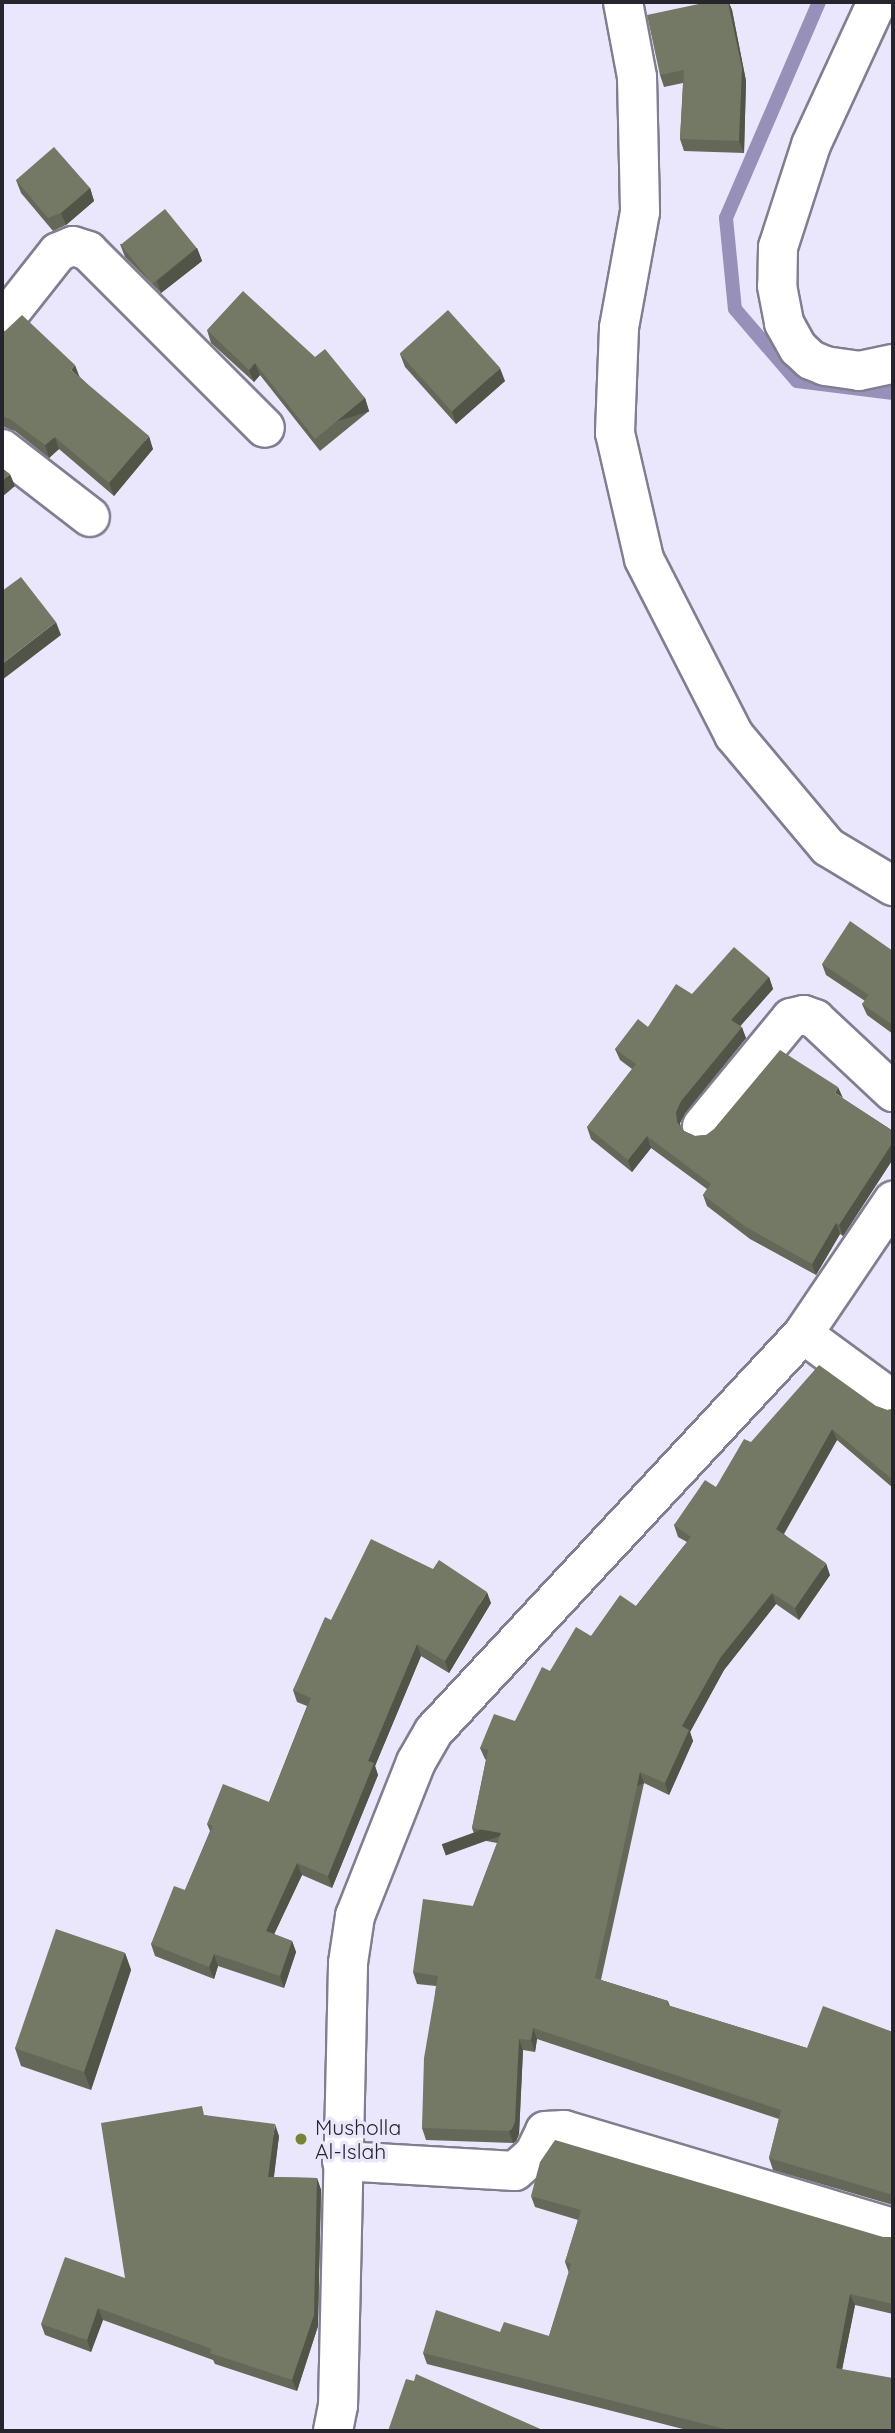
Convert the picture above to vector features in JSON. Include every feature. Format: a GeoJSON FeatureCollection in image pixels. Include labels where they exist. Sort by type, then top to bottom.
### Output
{"type":"FeatureCollection","features":[{"type":"Feature","properties":{"kind":"street"},"geometry":{"type":"LineString","coordinates":[[623,2],[637,77],[640,212],[619,328],[615,433],[644,558],[734,735],[828,847],[893,886]]}},
{"type":"Feature","properties":{"kind":"street"},"geometry":{"type":"LineString","coordinates":[[877,2],[811,145],[778,247],[777,286],[784,323],[798,348],[811,360],[825,366],[859,371],[893,364]]}},
{"type":"Feature","properties":{"kind":"street"},"geometry":{"type":"LineString","coordinates":[[2,323],[58,252],[73,246],[88,251],[265,428]]}},
{"type":"Feature","properties":{"kind":"street"},"geometry":{"type":"LineString","coordinates":[[2,449],[90,517]]}},
{"type":"Feature","properties":{"kind":"street"},"geometry":{"type":"LineString","coordinates":[[702,1126],[791,1018],[804,1016],[815,1019],[893,1092]]}},
{"type":"Feature","properties":{"kind":"street"},"geometry":{"type":"LineString","coordinates":[[334,2431],[338,2406],[345,2020],[355,1916],[416,1762],[434,1731],[803,1334],[893,1201]]}},
{"type":"Feature","properties":{"kind":"street"},"geometry":{"type":"LineString","coordinates":[[803,1334],[893,1400]]}},
{"type":"Feature","properties":{"kind":"street"},"geometry":{"type":"LineString","coordinates":[[342,2161],[515,2171],[534,2154],[545,2131],[564,2130],[893,2228]]}},
{"type":"Feature","properties":{"kind":"building"},"geometry":{"type":"Polygon","coordinates":[[[708,2],[728,2],[742,68],[739,141],[680,139],[684,70],[660,75],[647,15],[708,2]]]}},
{"type":"Feature","properties":{"kind":"building"},"geometry":{"type":"Polygon","coordinates":[[[54,147],[90,188],[61,213],[48,218],[16,180],[54,147]]]}},
{"type":"Feature","properties":{"kind":"building"},"geometry":{"type":"Polygon","coordinates":[[[165,209],[196,248],[152,284],[121,245],[165,209]]]}},
{"type":"Feature","properties":{"kind":"building"},"geometry":{"type":"Polygon","coordinates":[[[243,291],[315,357],[325,349],[365,398],[315,439],[255,363],[249,370],[207,330],[243,291]]]}},
{"type":"Feature","properties":{"kind":"building"},"geometry":{"type":"Polygon","coordinates":[[[448,310],[500,368],[452,411],[400,353],[448,310]]]}},
{"type":"Feature","properties":{"kind":"building"},"geometry":{"type":"Polygon","coordinates":[[[22,315],[75,365],[71,370],[149,436],[109,483],[55,437],[45,445],[2,416],[2,331],[22,315]]]}},
{"type":"Feature","properties":{"kind":"building"},"geometry":{"type":"Polygon","coordinates":[[[2,468],[10,474],[2,481],[2,468]]]}},
{"type":"Feature","properties":{"kind":"building"},"geometry":{"type":"Polygon","coordinates":[[[21,577],[56,622],[2,664],[2,591],[21,577]]]}},
{"type":"Feature","properties":{"kind":"building"},"geometry":{"type":"Polygon","coordinates":[[[850,921],[893,951],[893,1025],[862,1004],[869,995],[822,964],[850,921]]]}},
{"type":"Feature","properties":{"kind":"building"},"geometry":{"type":"Polygon","coordinates":[[[734,947],[769,977],[731,1020],[742,1027],[681,1101],[676,1112],[677,1122],[684,1131],[695,1136],[706,1135],[714,1129],[780,1050],[838,1087],[835,1093],[893,1131],[893,1142],[839,1225],[836,1223],[812,1264],[746,1227],[703,1195],[711,1184],[647,1136],[628,1160],[587,1127],[636,1064],[615,1049],[638,1019],[648,1027],[676,984],[692,994],[734,947]]]}},
{"type":"Feature","properties":{"kind":"building"},"geometry":{"type":"Polygon","coordinates":[[[819,1365],[876,1406],[893,1409],[893,1480],[832,1429],[776,1529],[826,1563],[795,1608],[772,1593],[720,1658],[682,1726],[689,1730],[665,1783],[640,1772],[595,1978],[668,2001],[667,2005],[807,2048],[823,2006],[893,2032],[893,2195],[769,2158],[781,2110],[533,2028],[531,2040],[519,2039],[515,2122],[512,2129],[422,2128],[424,2058],[438,1976],[413,1972],[423,1899],[473,1906],[501,1833],[472,1828],[488,1750],[480,1748],[494,1714],[515,1721],[542,1667],[550,1671],[576,1627],[591,1636],[620,1595],[636,1606],[691,1537],[674,1525],[705,1480],[716,1487],[744,1439],[751,1442],[819,1365]]]}},
{"type":"Feature","properties":{"kind":"building"},"geometry":{"type":"Polygon","coordinates":[[[371,1539],[433,1569],[439,1560],[487,1592],[445,1661],[417,1644],[368,1761],[374,1763],[328,1876],[297,1863],[266,1931],[292,1941],[280,1976],[214,1954],[209,1967],[151,1944],[174,1886],[185,1890],[213,1826],[207,1824],[223,1784],[269,1802],[311,1698],[293,1690],[325,1617],[331,1620],[371,1539]]]}},
{"type":"Feature","properties":{"kind":"building"},"geometry":{"type":"Polygon","coordinates":[[[56,1929],[125,1953],[84,2072],[15,2048],[56,1929]]]}},
{"type":"Feature","properties":{"kind":"building"},"geometry":{"type":"Polygon","coordinates":[[[202,2106],[204,2115],[275,2124],[268,2177],[317,2178],[314,2315],[292,2380],[210,2353],[212,2349],[98,2308],[87,2340],[41,2324],[65,2257],[125,2278],[101,2123],[202,2106]]]}},
{"type":"Feature","properties":{"kind":"building"},"geometry":{"type":"Polygon","coordinates":[[[555,2140],[883,2237],[893,2237],[893,2304],[850,2294],[836,2368],[893,2378],[893,2431],[733,2431],[423,2353],[436,2310],[500,2332],[504,2322],[549,2336],[571,2264],[565,2262],[581,2210],[531,2196],[540,2162],[555,2140]]]}},
{"type":"Feature","properties":{"kind":"building"},"geometry":{"type":"Polygon","coordinates":[[[416,2374],[545,2431],[388,2431],[406,2379],[414,2381],[416,2374]]]}},
{"type":"Feature","properties":{"kind":"waterway"},"geometry":{"type":"LineString","coordinates":[[819,2],[726,218],[735,309],[797,381],[893,393]]}},
{"type":"Feature","properties":{"kind":"place","name":"Musholla Al-Islah"},"geometry":{"type":"Point","coordinates":[301,2139]}}]}
